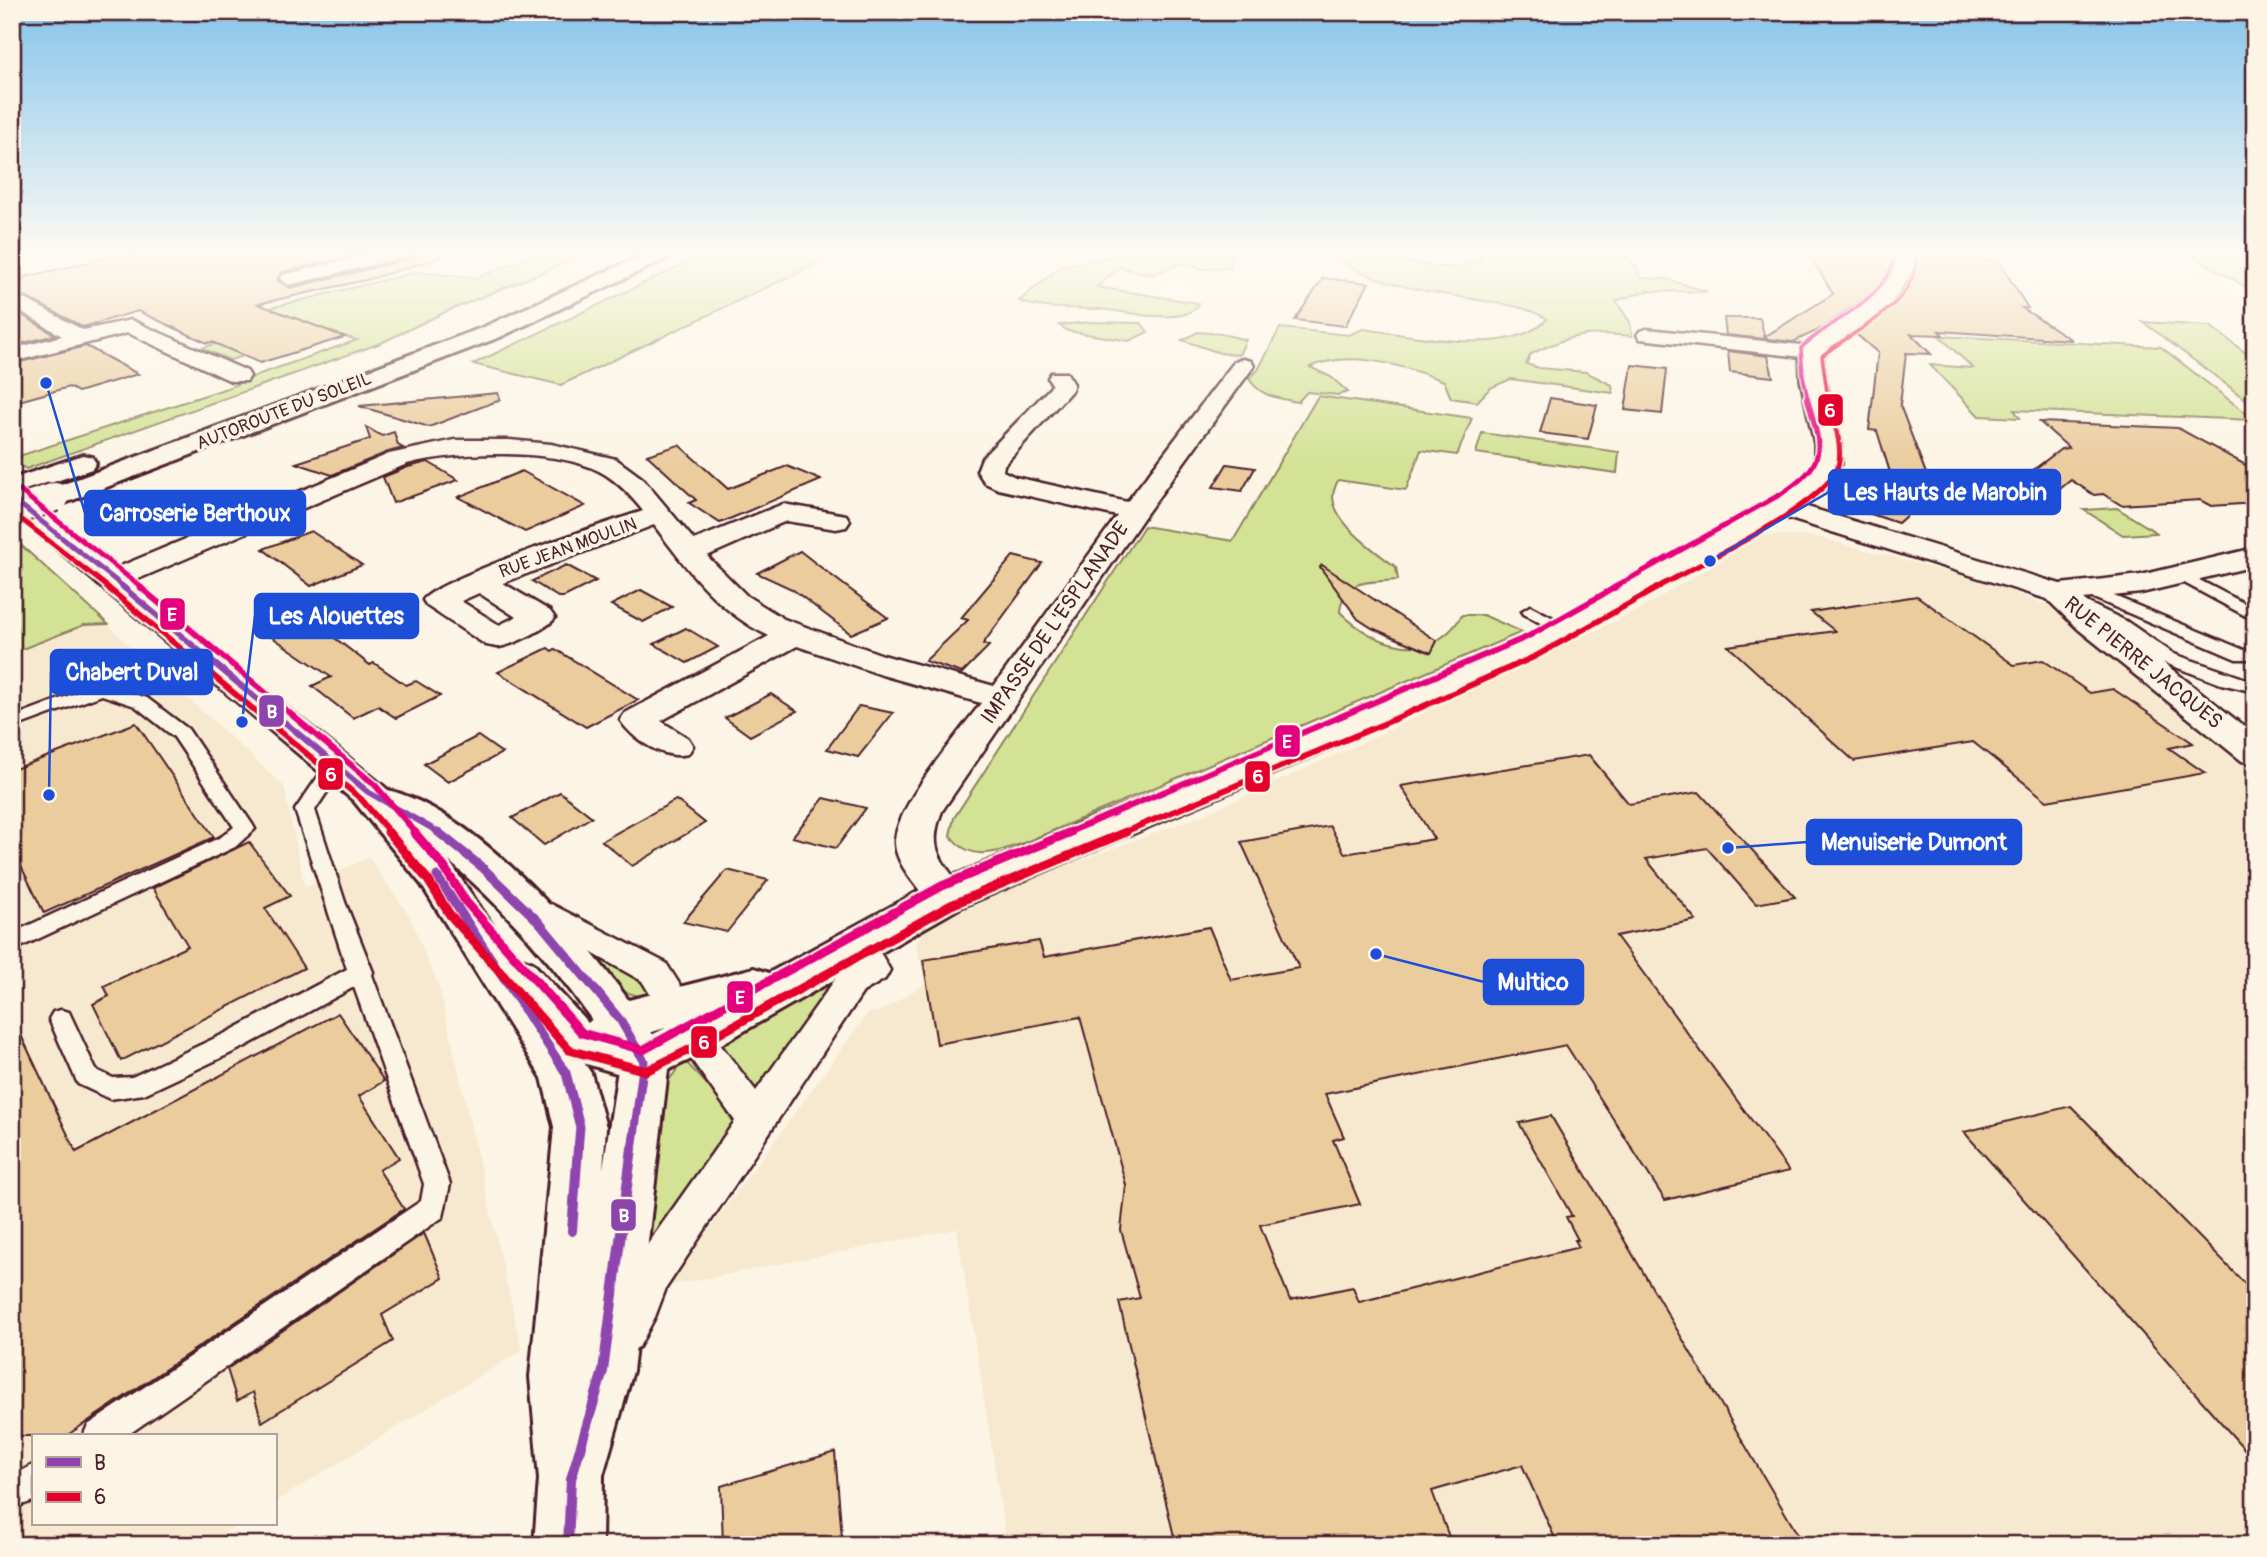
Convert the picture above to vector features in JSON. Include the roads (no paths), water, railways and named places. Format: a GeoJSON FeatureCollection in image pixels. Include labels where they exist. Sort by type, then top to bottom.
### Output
{"type":"FeatureCollection","features":[{"type":"Feature","properties":{"kind":"main road","name":"AUTOROUTE DU SOLEIL"},"geometry":{"type":"LineString","coordinates":[[37,502],[460,324]]}},
{"type":"Feature","properties":{"kind":"main road","name":"AUTOROUTE DU SOLEIL"},"geometry":{"type":"LineString","coordinates":[[12,488],[37,502],[510,324]]}},
{"type":"Feature","properties":{"kind":"main road"},"geometry":{"type":"LineString","coordinates":[[606,1051],[806,971],[946,896],[1384,712],[1532,646],[1781,507],[1818,480],[1828,464],[1828,444],[1816,392],[1811,352],[1827,337],[1848,324]]}},
{"type":"Feature","properties":{"kind":"main road"},"geometry":{"type":"LineString","coordinates":[[37,502],[114,579],[368,792],[436,874],[458,908],[606,1051]]}},
{"type":"Feature","properties":{"kind":"main road"},"geometry":{"type":"LineString","coordinates":[[368,792],[433,828],[483,868],[538,922],[606,1051],[603,1371],[571,1479]]}},
{"type":"Feature","properties":{"kind":"main road"},"geometry":{"type":"LineString","coordinates":[[568,1545],[571,1479],[560,1377],[580,1127],[606,1051]]}},
{"type":"Feature","properties":{"kind":"street"},"geometry":{"type":"LineString","coordinates":[[56,324],[79,337]]}},
{"type":"Feature","properties":{"kind":"street"},"geometry":{"type":"LineString","coordinates":[[12,356],[131,326],[239,376]]}},
{"type":"Feature","properties":{"kind":"street"},"geometry":{"type":"LineString","coordinates":[[1647,335],[1811,352]]}},
{"type":"Feature","properties":{"kind":"street"},"geometry":{"type":"LineString","coordinates":[[1134,512],[1243,366]]}},
{"type":"Feature","properties":{"kind":"street","name":"IMPASSE DE L'ESPLANADE"},"geometry":{"type":"LineString","coordinates":[[946,896],[915,853],[913,831],[924,808],[1134,512],[1007,483],[994,477],[990,471],[991,464],[1061,390],[1063,384],[1059,378]]}},
{"type":"Feature","properties":{"kind":"street","name":"RUE JEAN MOULIN"},"geometry":{"type":"LineString","coordinates":[[114,579],[388,463],[428,450],[473,446],[552,453],[603,463],[616,470],[634,486],[709,579],[734,603],[758,618],[794,635],[942,684],[1002,698]]}},
{"type":"Feature","properties":{"kind":"street"},"geometry":{"type":"LineString","coordinates":[[1781,507],[2058,593]]}},
{"type":"Feature","properties":{"kind":"street"},"geometry":{"type":"LineString","coordinates":[[689,553],[783,512],[836,521]]}},
{"type":"Feature","properties":{"kind":"street","name":"RUE JEAN MOULIN"},"geometry":{"type":"LineString","coordinates":[[480,581],[549,552],[658,515]]}},
{"type":"Feature","properties":{"kind":"street","name":"RUE PIERRE JACQUES"},"geometry":{"type":"LineString","coordinates":[[2058,593],[2090,591],[2182,576],[2255,557]]}},
{"type":"Feature","properties":{"kind":"street","name":"RUE PIERRE JACQUES"},"geometry":{"type":"LineString","coordinates":[[2058,593],[2089,622],[2255,753]]}},
{"type":"Feature","properties":{"kind":"street"},"geometry":{"type":"LineString","coordinates":[[675,746],[637,720],[794,635]]}},
{"type":"Feature","properties":{"kind":"street"},"geometry":{"type":"LineString","coordinates":[[538,922],[551,916],[654,972],[757,1121]]}},
{"type":"Feature","properties":{"kind":"street"},"geometry":{"type":"LineString","coordinates":[[603,1371],[640,1303],[648,1279],[852,983],[873,970],[855,945]]}},
{"type":"Feature","properties":{"kind":"lane"},"geometry":{"type":"LineString","coordinates":[[2182,576],[2255,616]]}},
{"type":"Feature","properties":{"kind":"lane"},"geometry":{"type":"LineString","coordinates":[[2090,591],[2242,655],[2255,654]]}},
{"type":"Feature","properties":{"kind":"lane"},"geometry":{"type":"LineString","coordinates":[[2058,593],[2120,624],[2168,658],[2227,680],[2255,687]]}},
{"type":"Feature","properties":{"kind":"lane"},"geometry":{"type":"LineString","coordinates":[[1530,611],[1563,629]]}},
{"type":"Feature","properties":{"kind":"lane"},"geometry":{"type":"LineString","coordinates":[[12,723],[200,651]]}},
{"type":"Feature","properties":{"kind":"lane"},"geometry":{"type":"LineString","coordinates":[[12,943],[228,842],[246,829],[181,733],[141,702],[102,689]]}},
{"type":"Feature","properties":{"kind":"lane"},"geometry":{"type":"LineString","coordinates":[[102,1434],[433,1208],[437,1184],[362,972],[334,902],[305,810],[336,765]]}},
{"type":"Feature","properties":{"kind":"lane"},"geometry":{"type":"LineString","coordinates":[[61,1019],[87,1077],[110,1089],[135,1087],[235,1041],[362,972]]}},
{"type":"Feature","properties":{"kind":"place","name":"Carroserie Berthoux"},"geometry":{"type":"Point","coordinates":[46,383]}},
{"type":"Feature","properties":{"kind":"place","name":"Les Hauts de Marobin"},"geometry":{"type":"Point","coordinates":[1710,561]}},
{"type":"Feature","properties":{"kind":"place","name":"Les Alouettes"},"geometry":{"type":"Point","coordinates":[242,722]}},
{"type":"Feature","properties":{"kind":"place","name":"Chabert Duval"},"geometry":{"type":"Point","coordinates":[49,795]}},
{"type":"Feature","properties":{"kind":"place","name":"Menuiserie Dumont"},"geometry":{"type":"Point","coordinates":[1728,848]}},
{"type":"Feature","properties":{"kind":"place","name":"Multico"},"geometry":{"type":"Point","coordinates":[1376,954]}}]}
